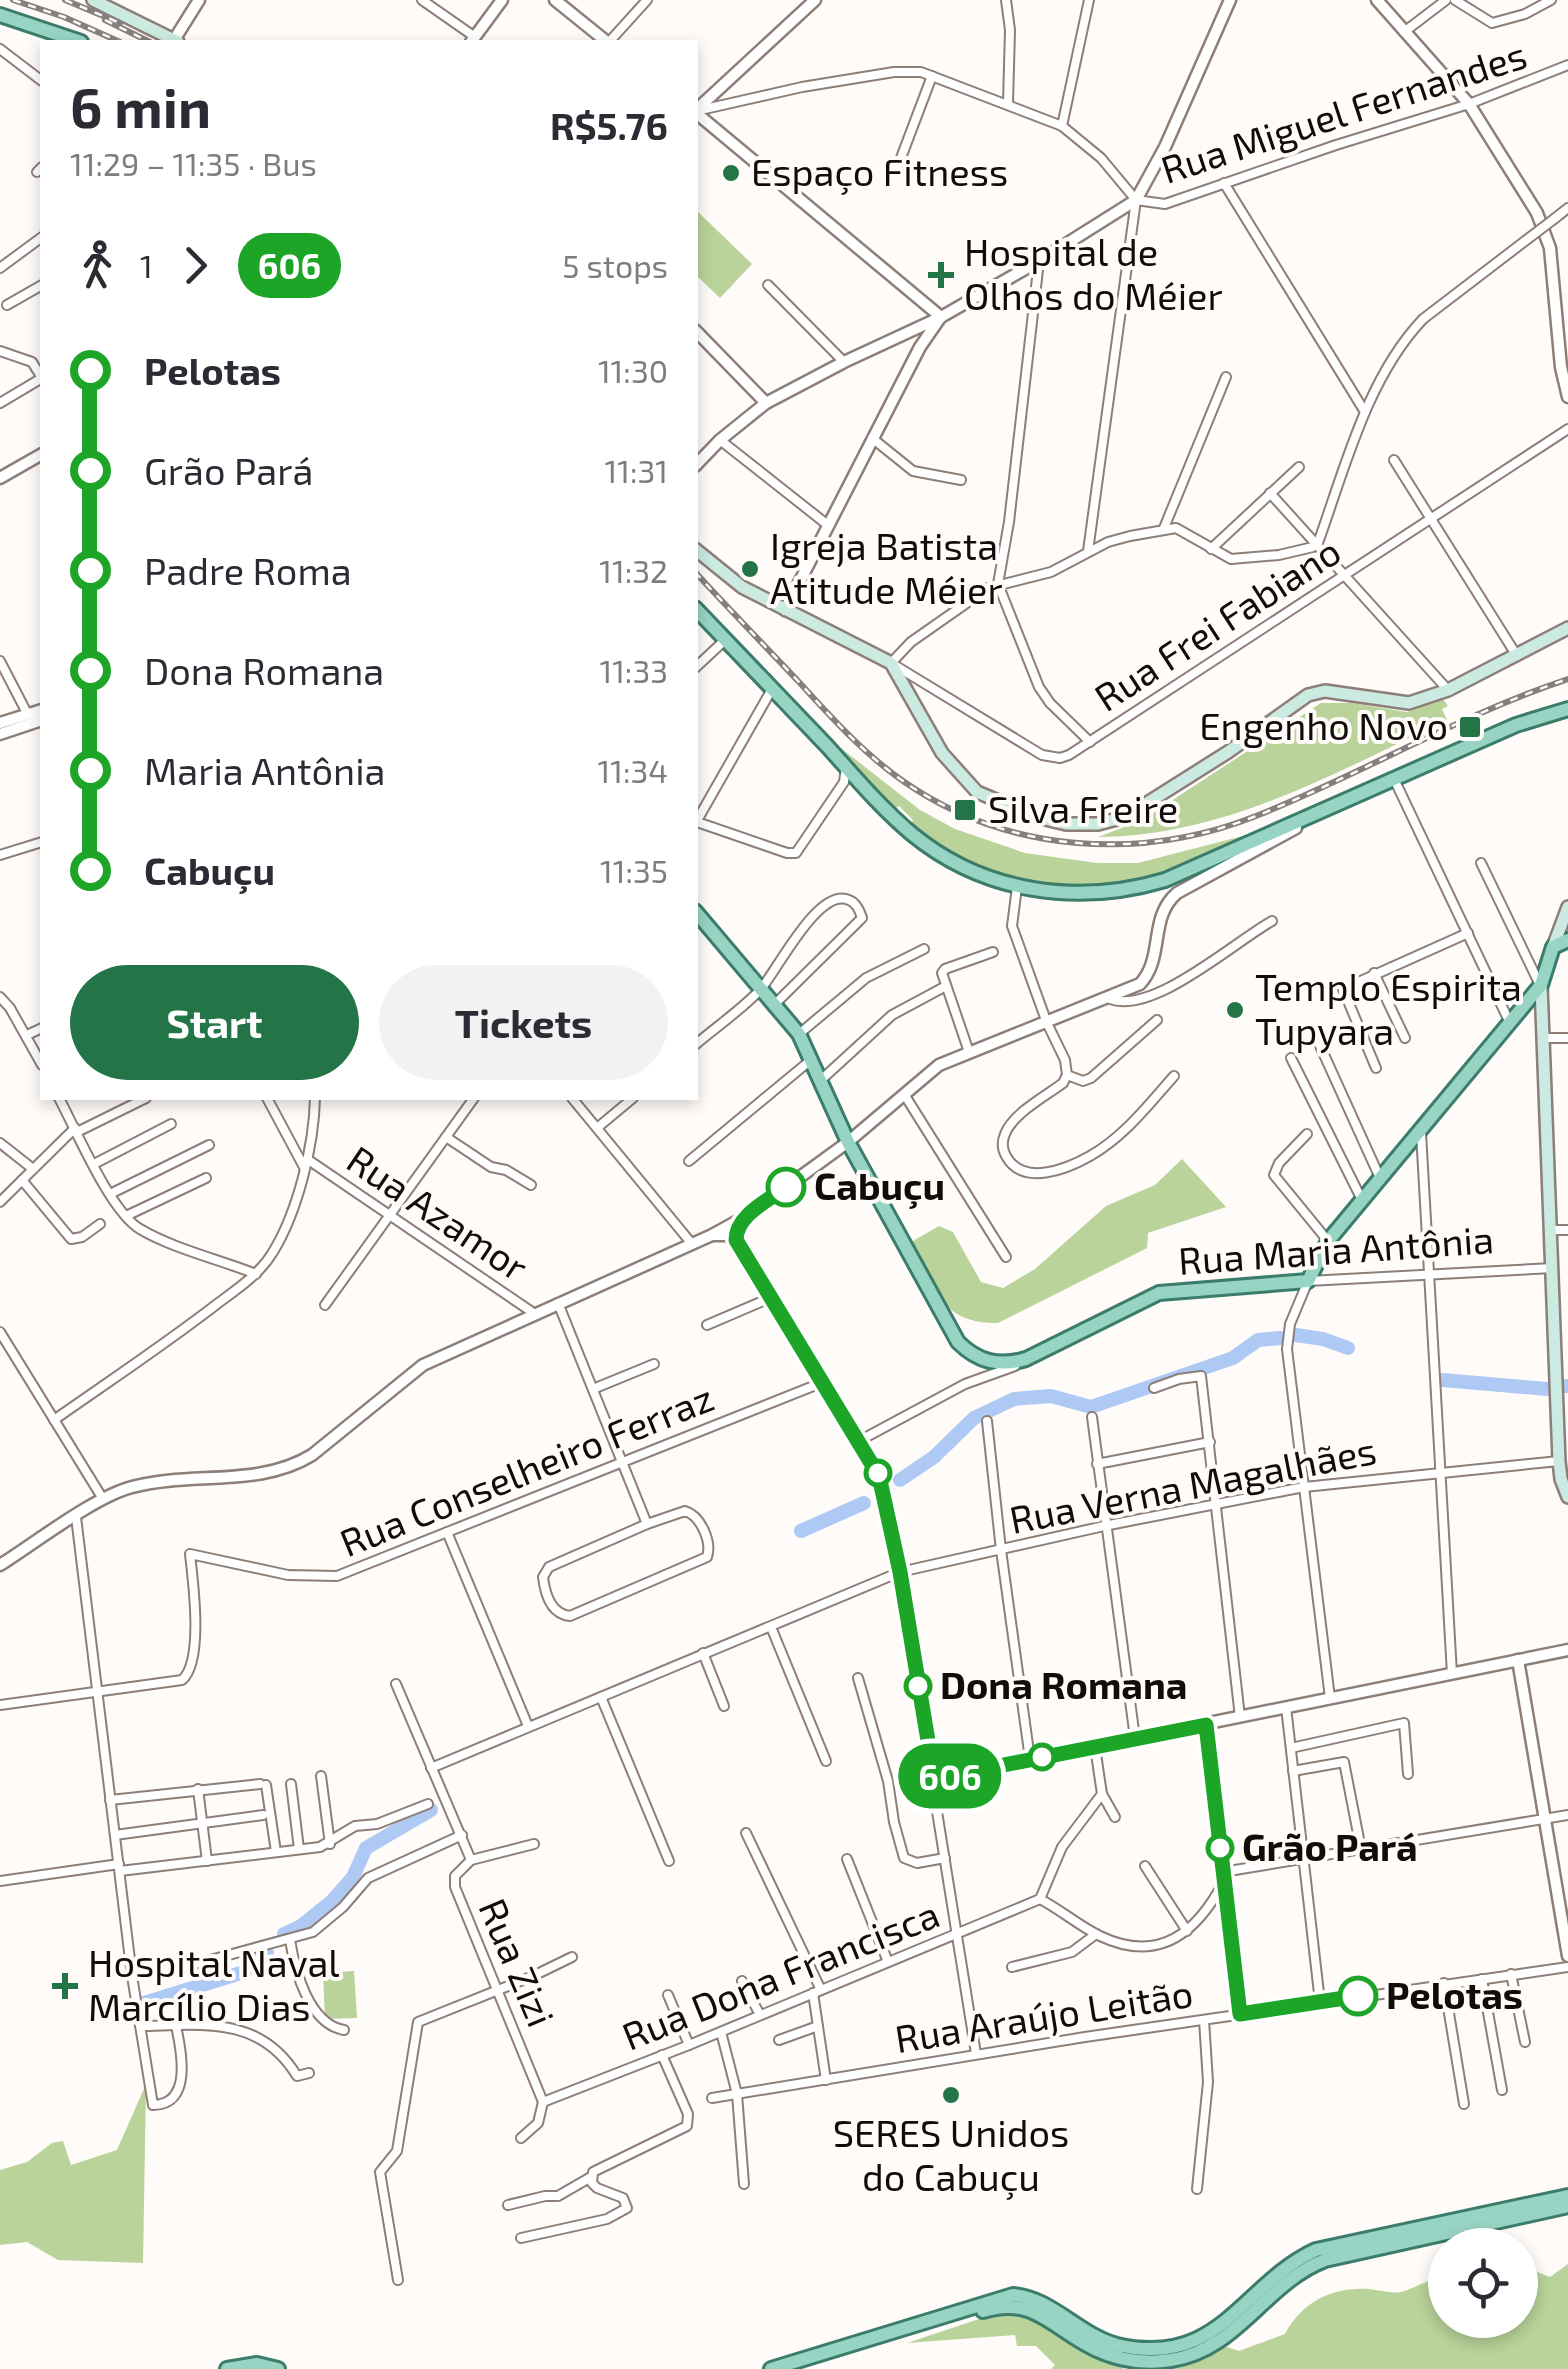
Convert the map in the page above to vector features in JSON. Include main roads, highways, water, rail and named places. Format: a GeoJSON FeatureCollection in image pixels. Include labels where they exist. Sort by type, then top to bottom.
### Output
{"type":"FeatureCollection","features":[{"type":"Feature","properties":{"kind":"main road"},"geometry":{"type":"LineString","coordinates":[[93,0],[174,40]]}},
{"type":"Feature","properties":{"kind":"main road"},"geometry":{"type":"LineString","coordinates":[[0,15],[75,40]]}},
{"type":"Feature","properties":{"kind":"main road"},"geometry":{"type":"LineString","coordinates":[[698,551],[742,587],[891,663],[934,740],[966,784],[992,800],[1036,817],[1081,824],[1125,817],[1228,752],[1308,695],[1326,691],[1409,703],[1448,690],[1568,628]]}},
{"type":"Feature","properties":{"kind":"main road"},"geometry":{"type":"LineString","coordinates":[[698,611],[920,840],[1016,890],[1082,894],[1143,886],[1192,870],[1516,725],[1568,709]]}},
{"type":"Feature","properties":{"kind":"main road"},"geometry":{"type":"LineString","coordinates":[[1568,907],[1540,985],[1553,1268],[1560,1305],[1563,1445],[1559,1461],[1568,1498]]}},
{"type":"Feature","properties":{"kind":"main road","name":"Rua Maria Antônia"},"geometry":{"type":"LineString","coordinates":[[698,915],[799,1034],[848,1142],[958,1342],[994,1363],[1026,1359],[1160,1293],[1308,1281],[1328,1241],[1540,985]]}},
{"type":"Feature","properties":{"kind":"main road"},"geometry":{"type":"LineString","coordinates":[[1553,947],[1568,940]]}},
{"type":"Feature","properties":{"kind":"main road"},"geometry":{"type":"LineString","coordinates":[[771,2369],[1013,2295],[1032,2298],[1116,2345],[1147,2350],[1180,2347],[1225,2326],[1289,2265],[1316,2250],[1568,2196]]}},
{"type":"Feature","properties":{"kind":"main road"},"geometry":{"type":"LineString","coordinates":[[794,2369],[1010,2306],[1039,2313],[1093,2348],[1114,2356],[1171,2360],[1225,2339],[1313,2265],[1568,2206]]}},
{"type":"Feature","properties":{"kind":"main road"},"geometry":{"type":"LineString","coordinates":[[227,2369],[258,2364],[278,2369]]}},
{"type":"Feature","properties":{"kind":"waterway"},"geometry":{"type":"LineString","coordinates":[[1296,1335],[1348,1348]]}},
{"type":"Feature","properties":{"kind":"waterway"},"geometry":{"type":"LineString","coordinates":[[900,1480],[934,1457],[974,1418],[1014,1399],[1051,1396],[1091,1407],[1233,1358],[1258,1340],[1280,1338]]}},
{"type":"Feature","properties":{"kind":"waterway"},"geometry":{"type":"LineString","coordinates":[[1443,1380],[1547,1389]]}},
{"type":"Feature","properties":{"kind":"waterway"},"geometry":{"type":"LineString","coordinates":[[801,1531],[864,1503]]}},
{"type":"Feature","properties":{"kind":"waterway"},"geometry":{"type":"LineString","coordinates":[[284,1934],[331,1902],[353,1877],[366,1848],[431,1810]]}},
{"type":"Feature","properties":{"kind":"waterway"},"geometry":{"type":"LineString","coordinates":[[141,2004],[244,1972],[267,1953]]}},
{"type":"Feature","properties":{"kind":"railway"},"geometry":{"type":"LineString","coordinates":[[13,0],[116,40]]}},
{"type":"Feature","properties":{"kind":"railway"},"geometry":{"type":"LineString","coordinates":[[65,0],[120,23]]}},
{"type":"Feature","properties":{"kind":"railway"},"geometry":{"type":"LineString","coordinates":[[105,20],[146,40]]}},
{"type":"Feature","properties":{"kind":"railway"},"geometry":{"type":"LineString","coordinates":[[698,575],[848,734],[903,781],[943,805],[985,823],[1029,836],[1075,843],[1166,840],[1212,831],[1256,816],[1489,710],[1568,679]]}},
{"type":"Feature","properties":{"kind":"place","name":"Espaço Fitness"},"geometry":{"type":"Point","coordinates":[731,173]}},
{"type":"Feature","properties":{"kind":"place","name":"Hospital de Olhos do Méier"},"geometry":{"type":"Point","coordinates":[941,275]}},
{"type":"Feature","properties":{"kind":"place","name":"Igreja Batista Atitude Méier"},"geometry":{"type":"Point","coordinates":[750,569]}},
{"type":"Feature","properties":{"kind":"place","name":"Engenho Novo"},"geometry":{"type":"Point","coordinates":[1470,727]}},
{"type":"Feature","properties":{"kind":"place","name":"Silva Freire"},"geometry":{"type":"Point","coordinates":[965,810]}},
{"type":"Feature","properties":{"kind":"place","name":"Templo Espirita Tupyara"},"geometry":{"type":"Point","coordinates":[1235,1010]}},
{"type":"Feature","properties":{"kind":"place","name":"Cabuçu"},"geometry":{"type":"Point","coordinates":[786,1187]}},
{"type":"Feature","properties":{"kind":"place","name":"Dona Romana"},"geometry":{"type":"Point","coordinates":[918,1686]}},
{"type":"Feature","properties":{"kind":"place","name":"Grão Pará"},"geometry":{"type":"Point","coordinates":[1220,1848]}},
{"type":"Feature","properties":{"kind":"place","name":"Hospital Naval Marcílio Dias"},"geometry":{"type":"Point","coordinates":[65,1986]}},
{"type":"Feature","properties":{"kind":"place","name":"Pelotas"},"geometry":{"type":"Point","coordinates":[1358,1996]}},
{"type":"Feature","properties":{"kind":"place","name":"SERES Unidos do Cabuçu"},"geometry":{"type":"Point","coordinates":[951,2095]}}]}
